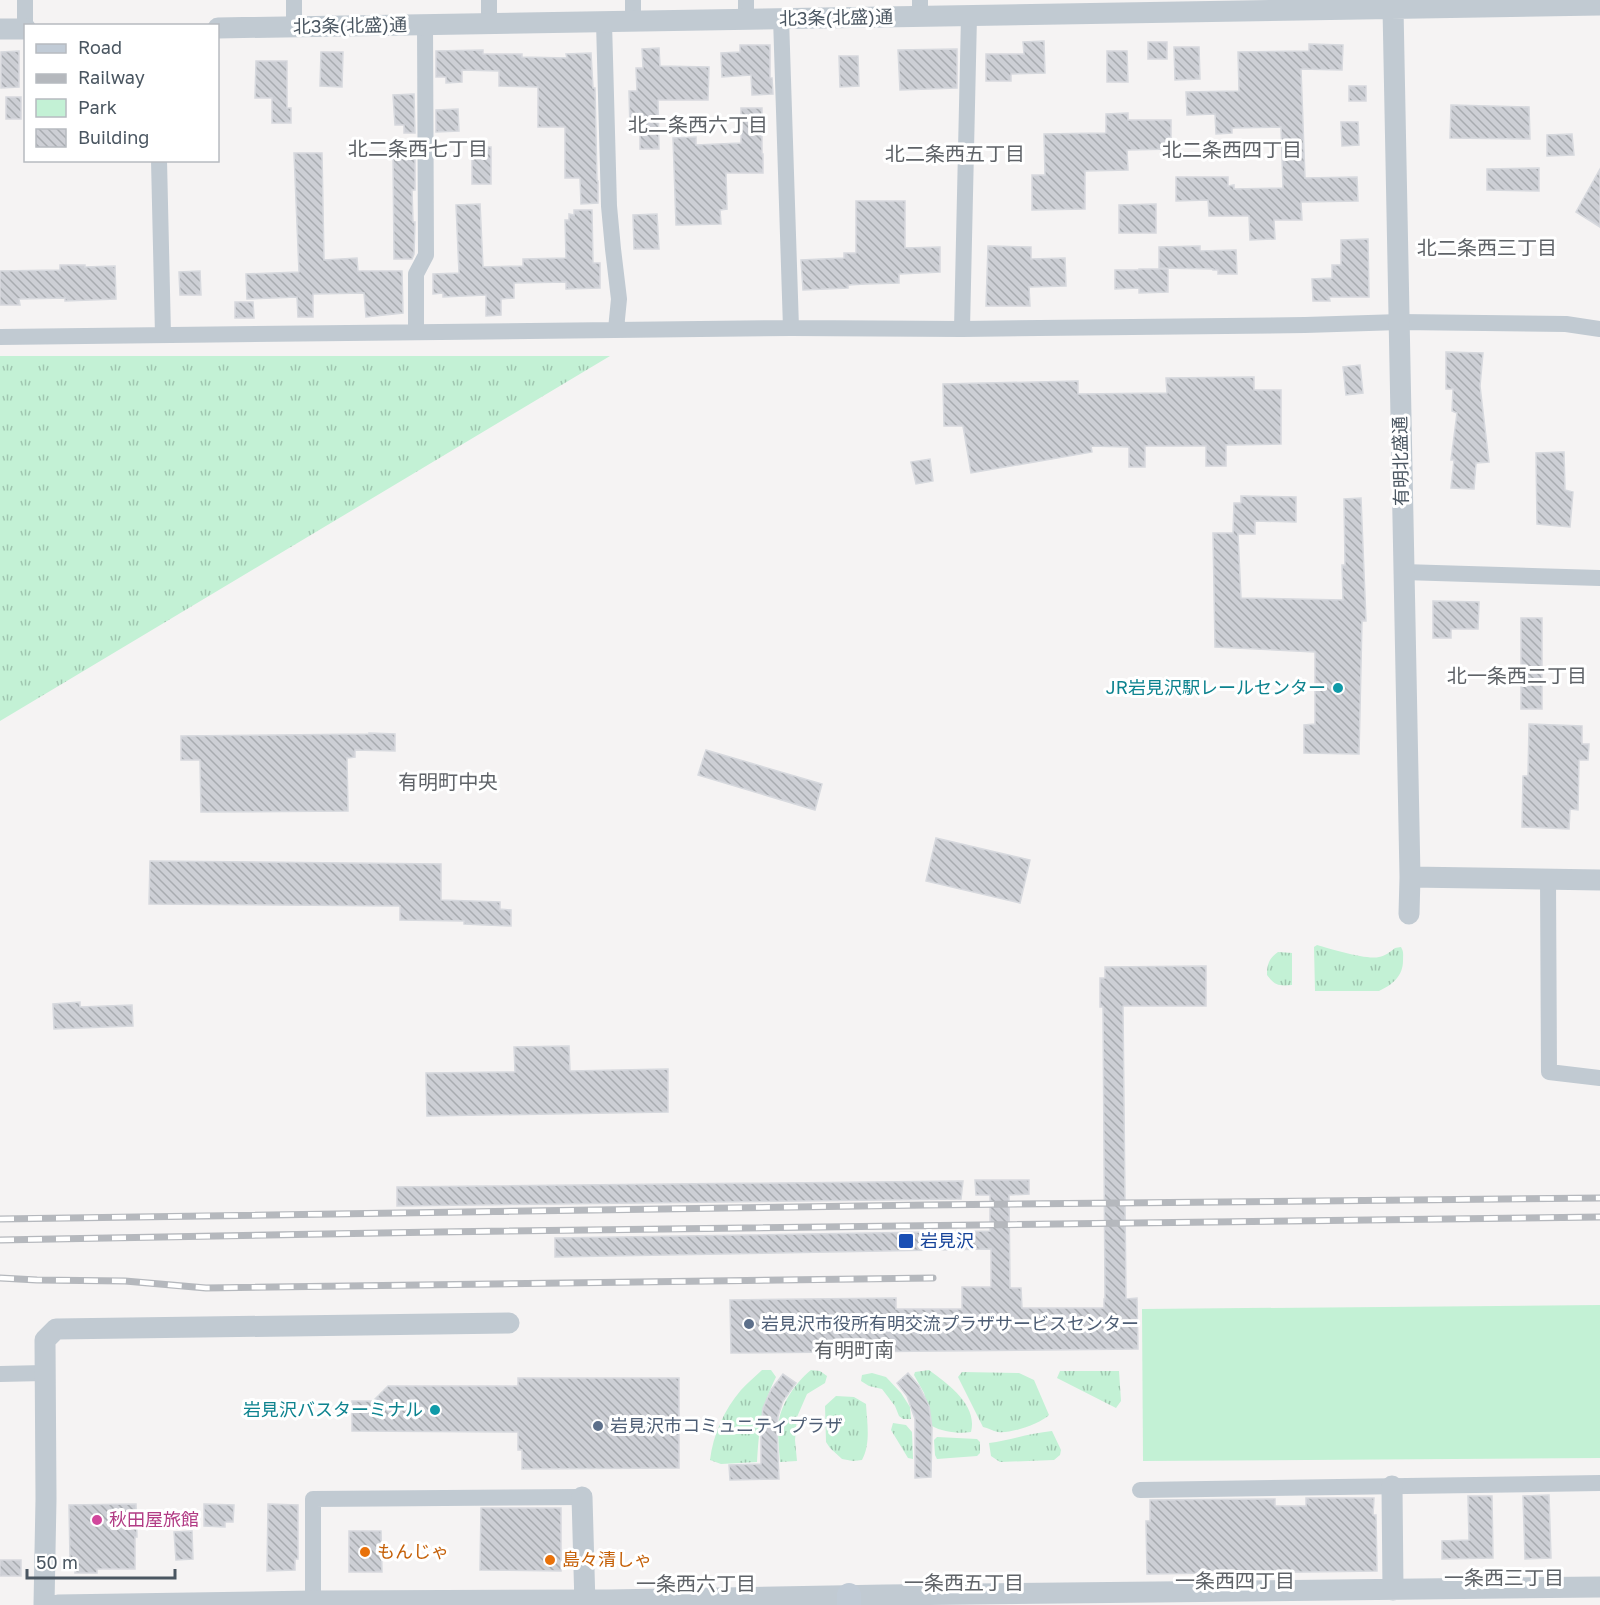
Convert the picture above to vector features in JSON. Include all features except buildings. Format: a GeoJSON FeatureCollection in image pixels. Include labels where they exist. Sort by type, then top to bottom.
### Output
{"type":"FeatureCollection","features":[{"type":"Feature","properties":{"kind":"street"},"geometry":{"type":"LineString","coordinates":[[25,0],[25,24]]}},
{"type":"Feature","properties":{"kind":"street"},"geometry":{"type":"LineString","coordinates":[[294,0],[294,27]]}},
{"type":"Feature","properties":{"kind":"street"},"geometry":{"type":"LineString","coordinates":[[489,0],[489,24]]}},
{"type":"Feature","properties":{"kind":"street"},"geometry":{"type":"LineString","coordinates":[[633,0],[633,21]]}},
{"type":"Feature","properties":{"kind":"street","name":"有明北盛通"},"geometry":{"type":"LineString","coordinates":[[1393,4],[1409,914]]}},
{"type":"Feature","properties":{"kind":"street","name":"北3条(北盛)通"},"geometry":{"type":"LineString","coordinates":[[219,28],[604,22],[746,10],[781,18],[920,8],[969,16],[1039,7],[1600,5]]}},
{"type":"Feature","properties":{"kind":"street"},"geometry":{"type":"LineString","coordinates":[[962,329],[969,16]]}},
{"type":"Feature","properties":{"kind":"street"},"geometry":{"type":"LineString","coordinates":[[781,18],[791,328]]}},
{"type":"Feature","properties":{"kind":"street"},"geometry":{"type":"LineString","coordinates":[[604,22],[609,206],[619,299],[616,329]]}},
{"type":"Feature","properties":{"kind":"street"},"geometry":{"type":"LineString","coordinates":[[416,332],[416,274],[426,255],[425,25]]}},
{"type":"Feature","properties":{"kind":"street"},"geometry":{"type":"LineString","coordinates":[[0,29],[24,28]]}},
{"type":"Feature","properties":{"kind":"street"},"geometry":{"type":"LineString","coordinates":[[159,162],[163,335]]}},
{"type":"Feature","properties":{"kind":"street"},"geometry":{"type":"LineString","coordinates":[[0,337],[616,329],[962,329],[1400,322],[1566,324],[1600,329]]}},
{"type":"Feature","properties":{"kind":"street"},"geometry":{"type":"LineString","coordinates":[[1403,572],[1600,578]]}},
{"type":"Feature","properties":{"kind":"street"},"geometry":{"type":"LineString","coordinates":[[1410,877],[1600,880]]}},
{"type":"Feature","properties":{"kind":"street"},"geometry":{"type":"LineString","coordinates":[[1548,880],[1549,1072],[1600,1078]]}},
{"type":"Feature","properties":{"kind":"street"},"geometry":{"type":"LineString","coordinates":[[44,1605],[45,1341],[56,1329],[509,1323]]}},
{"type":"Feature","properties":{"kind":"street"},"geometry":{"type":"LineString","coordinates":[[0,1374],[44,1373]]}},
{"type":"Feature","properties":{"kind":"street"},"geometry":{"type":"LineString","coordinates":[[1140,1491],[1600,1483]]}},
{"type":"Feature","properties":{"kind":"street"},"geometry":{"type":"LineString","coordinates":[[1392,1486],[1393,1598]]}},
{"type":"Feature","properties":{"kind":"street"},"geometry":{"type":"LineString","coordinates":[[313,1603],[313,1499],[582,1497],[584,1602]]}},
{"type":"Feature","properties":{"kind":"street"},"geometry":{"type":"LineString","coordinates":[[58,1605],[1393,1598],[1600,1587]]}},
{"type":"Feature","properties":{"kind":"green space"},"geometry":{"type":"Polygon","coordinates":[[[0,356],[610,356],[0,721],[0,356]]]}},
{"type":"Feature","properties":{"kind":"green space"},"geometry":{"type":"Polygon","coordinates":[[[1317,945],[1373,958],[1401,947],[1403,966],[1396,979],[1379,991],[1315,991],[1314,947],[1317,945]]]}},
{"type":"Feature","properties":{"kind":"green space"},"geometry":{"type":"Polygon","coordinates":[[[1278,952],[1292,953],[1292,985],[1278,984],[1267,975],[1269,962],[1278,952]]]}},
{"type":"Feature","properties":{"kind":"green space"},"geometry":{"type":"Polygon","coordinates":[[[1600,1305],[1600,1458],[1143,1461],[1142,1309],[1600,1305]]]}},
{"type":"Feature","properties":{"kind":"green space"},"geometry":{"type":"Polygon","coordinates":[[[762,1370],[771,1370],[776,1377],[762,1418],[757,1462],[721,1464],[710,1460],[717,1432],[729,1406],[743,1387],[762,1370]]]}},
{"type":"Feature","properties":{"kind":"green space"},"geometry":{"type":"Polygon","coordinates":[[[811,1370],[820,1371],[827,1376],[825,1383],[807,1394],[797,1417],[795,1440],[797,1461],[780,1462],[778,1428],[781,1411],[799,1381],[811,1370]]]}},
{"type":"Feature","properties":{"kind":"green space"},"geometry":{"type":"Polygon","coordinates":[[[929,1370],[960,1396],[966,1404],[972,1422],[971,1432],[951,1432],[932,1426],[924,1393],[914,1375],[915,1372],[929,1370]]]}},
{"type":"Feature","properties":{"kind":"green space"},"geometry":{"type":"Polygon","coordinates":[[[1060,1371],[1119,1371],[1121,1401],[1116,1408],[1057,1378],[1060,1371]]]}},
{"type":"Feature","properties":{"kind":"green space"},"geometry":{"type":"Polygon","coordinates":[[[962,1372],[1019,1373],[1034,1380],[1049,1415],[1032,1425],[1017,1430],[998,1432],[983,1427],[958,1377],[962,1372]]]}},
{"type":"Feature","properties":{"kind":"green space"},"geometry":{"type":"Polygon","coordinates":[[[872,1373],[886,1377],[901,1393],[910,1407],[911,1419],[903,1419],[899,1416],[895,1406],[882,1389],[869,1386],[861,1381],[862,1375],[872,1373]]]}},
{"type":"Feature","properties":{"kind":"green space"},"geometry":{"type":"Polygon","coordinates":[[[836,1396],[854,1397],[866,1404],[867,1440],[862,1460],[842,1459],[826,1442],[825,1406],[836,1396]]]}},
{"type":"Feature","properties":{"kind":"green space"},"geometry":{"type":"Polygon","coordinates":[[[893,1423],[906,1425],[912,1432],[913,1459],[908,1458],[891,1430],[893,1423]]]}},
{"type":"Feature","properties":{"kind":"green space"},"geometry":{"type":"Polygon","coordinates":[[[1052,1431],[1061,1450],[1060,1455],[1054,1460],[1000,1462],[991,1456],[989,1443],[1052,1431]]]}},
{"type":"Feature","properties":{"kind":"green space"},"geometry":{"type":"Polygon","coordinates":[[[937,1437],[977,1439],[980,1442],[980,1453],[977,1456],[937,1459],[934,1440],[937,1437]]]}},
{"type":"Feature","properties":{"kind":"railway"},"geometry":{"type":"LineString","coordinates":[[0,1219],[926,1205],[1600,1198]]}},
{"type":"Feature","properties":{"kind":"railway"},"geometry":{"type":"LineString","coordinates":[[0,1240],[1600,1217]]}},
{"type":"Feature","properties":{"kind":"railway"},"geometry":{"type":"LineString","coordinates":[[0,1278],[125,1281],[206,1288],[933,1278]]}},
{"type":"Feature","properties":{"kind":"place","name":"JR岩見沢駅レールセンター"},"geometry":{"type":"Point","coordinates":[1338,688]}},
{"type":"Feature","properties":{"kind":"place","name":"岩見沢"},"geometry":{"type":"Point","coordinates":[906,1241]}},
{"type":"Feature","properties":{"kind":"place","name":"岩見沢市役所有明交流プラザサービスセンター"},"geometry":{"type":"Point","coordinates":[749,1324]}},
{"type":"Feature","properties":{"kind":"place","name":"岩見沢バスターミナル"},"geometry":{"type":"Point","coordinates":[435,1410]}},
{"type":"Feature","properties":{"kind":"place","name":"岩見沢市コミュニティプラザ"},"geometry":{"type":"Point","coordinates":[598,1426]}},
{"type":"Feature","properties":{"kind":"place","name":"秋田屋旅館"},"geometry":{"type":"Point","coordinates":[97,1520]}},
{"type":"Feature","properties":{"kind":"place","name":"もんじゃ"},"geometry":{"type":"Point","coordinates":[365,1552]}},
{"type":"Feature","properties":{"kind":"place","name":"島々清しゃ"},"geometry":{"type":"Point","coordinates":[550,1560]}},
{"type":"Feature","properties":{"kind":"district","name":"北二条西六丁目"},"geometry":{"type":"Point","coordinates":[698,125]}},
{"type":"Feature","properties":{"kind":"district","name":"北二条西七丁目"},"geometry":{"type":"Point","coordinates":[418,149]}},
{"type":"Feature","properties":{"kind":"district","name":"北二条西四丁目"},"geometry":{"type":"Point","coordinates":[1232,150]}},
{"type":"Feature","properties":{"kind":"district","name":"北二条西五丁目"},"geometry":{"type":"Point","coordinates":[955,154]}},
{"type":"Feature","properties":{"kind":"district","name":"北二条西三丁目"},"geometry":{"type":"Point","coordinates":[1487,248]}},
{"type":"Feature","properties":{"kind":"district","name":"北一条西二丁目"},"geometry":{"type":"Point","coordinates":[1517,676]}},
{"type":"Feature","properties":{"kind":"district","name":"有明町中央"},"geometry":{"type":"Point","coordinates":[448,782]}},
{"type":"Feature","properties":{"kind":"district","name":"有明町南"},"geometry":{"type":"Point","coordinates":[854,1350]}},
{"type":"Feature","properties":{"kind":"district","name":"一条西三丁目"},"geometry":{"type":"Point","coordinates":[1504,1578]}},
{"type":"Feature","properties":{"kind":"district","name":"一条西四丁目"},"geometry":{"type":"Point","coordinates":[1235,1581]}},
{"type":"Feature","properties":{"kind":"district","name":"一条西五丁目"},"geometry":{"type":"Point","coordinates":[964,1583]}},
{"type":"Feature","properties":{"kind":"district","name":"一条西六丁目"},"geometry":{"type":"Point","coordinates":[696,1584]}}]}
